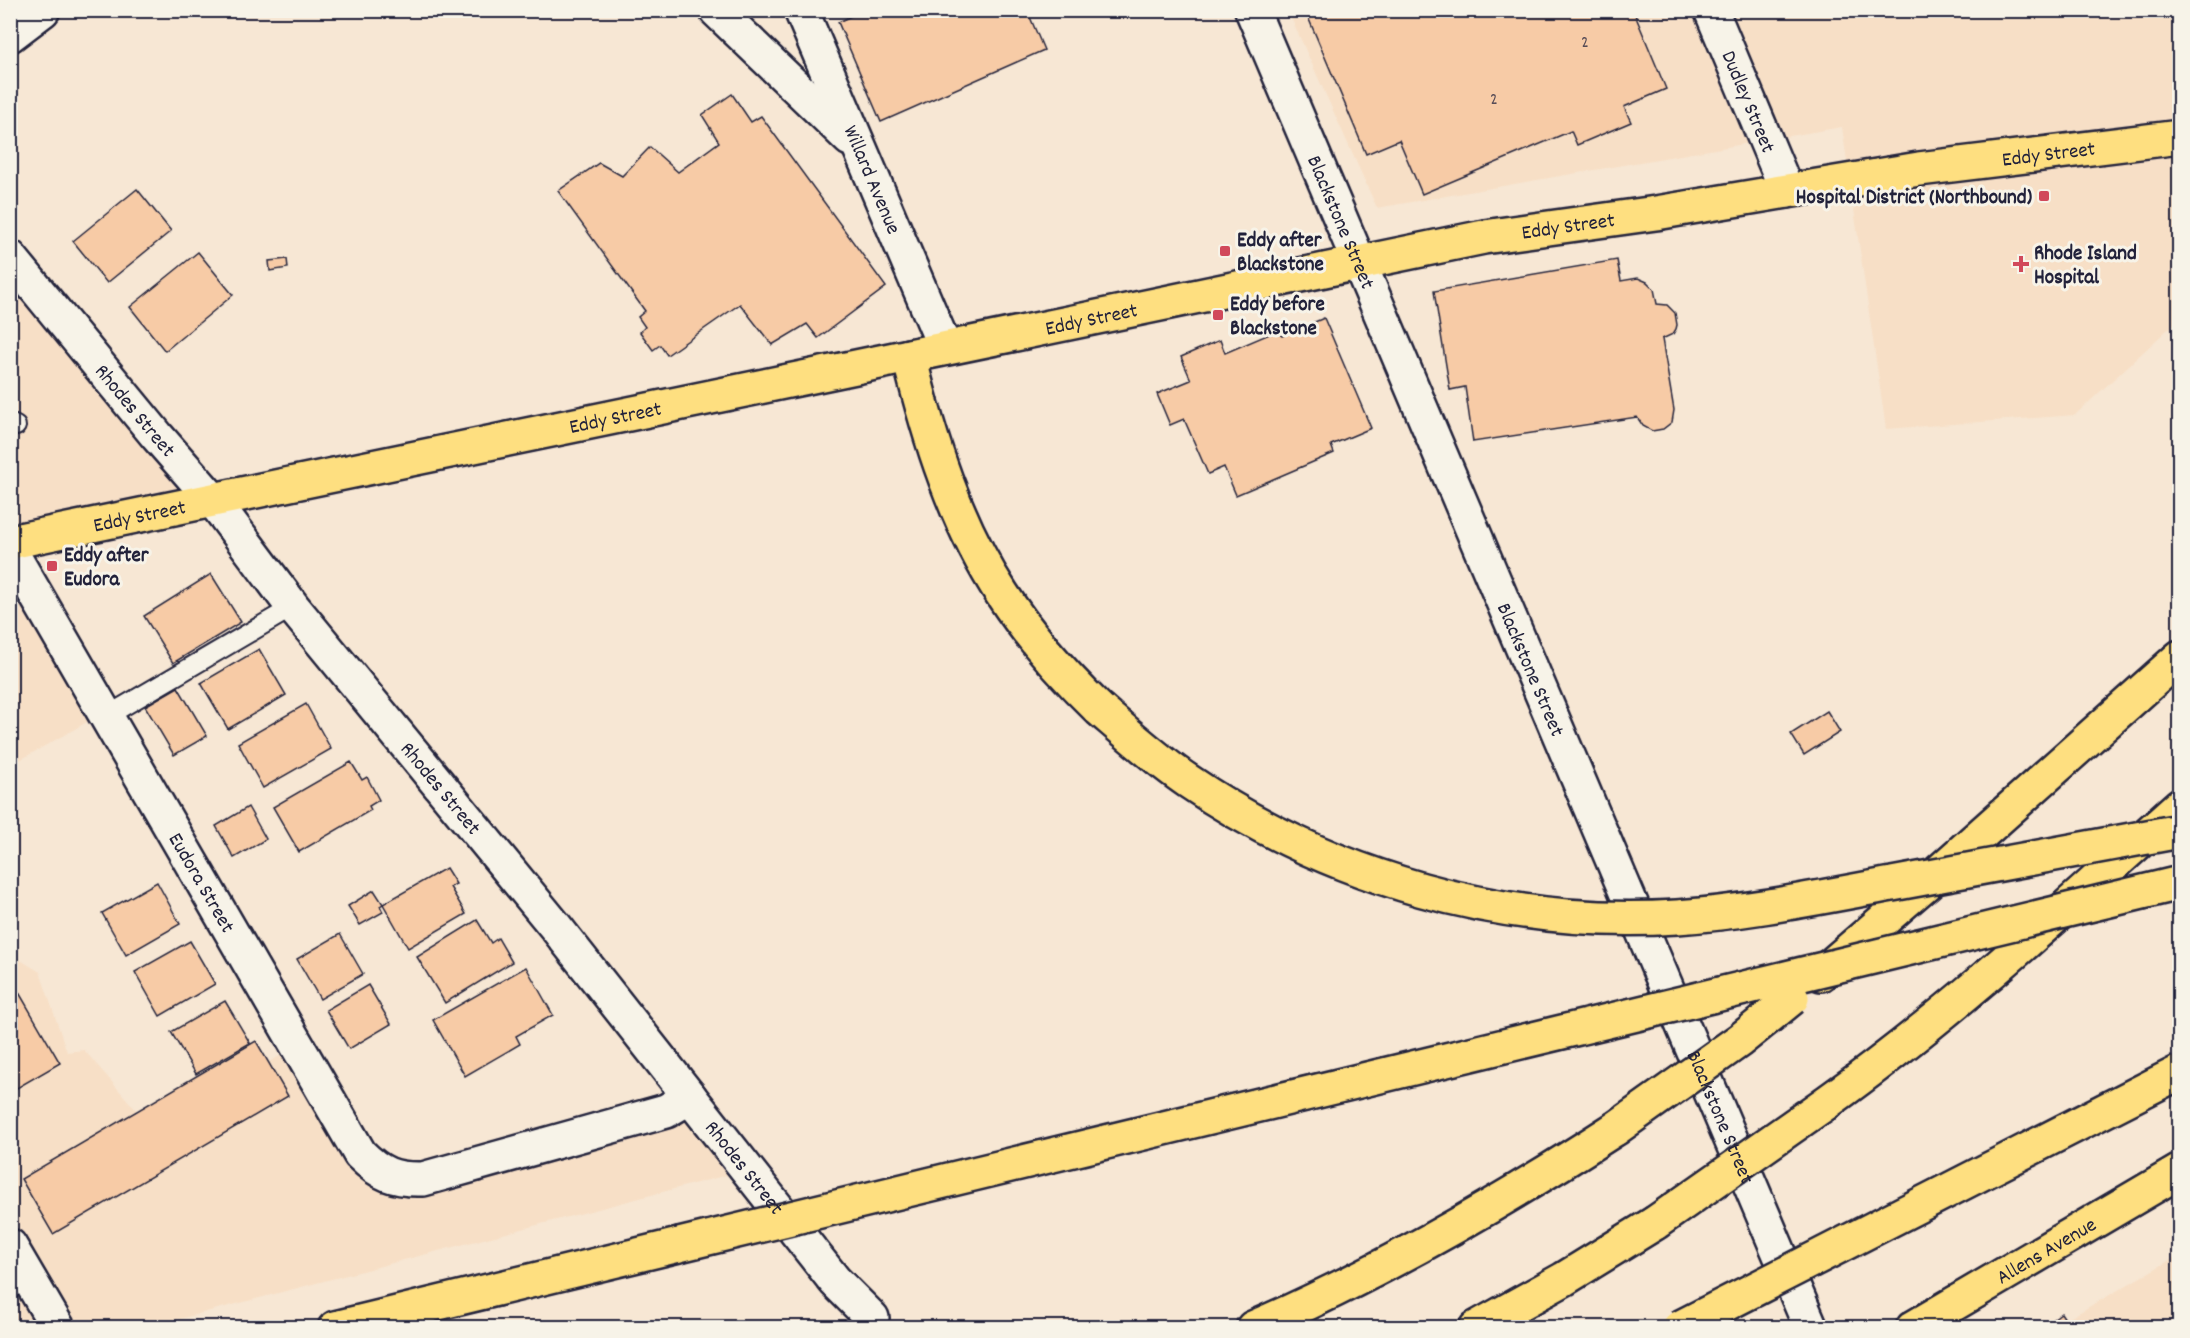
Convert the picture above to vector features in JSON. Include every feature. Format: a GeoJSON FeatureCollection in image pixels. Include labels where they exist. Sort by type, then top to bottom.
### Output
{"type":"FeatureCollection","features":[{"type":"Feature","properties":{"kind":"main road","name":"Eddy Street"},"geometry":{"type":"LineString","coordinates":[[10,543],[1496,235],[1656,213],[1937,166],[2180,137]]}},
{"type":"Feature","properties":{"kind":"main road"},"geometry":{"type":"LineString","coordinates":[[909,356],[928,429],[941,467],[976,550],[1001,594],[1033,638],[1065,675],[1143,748],[1233,810],[1282,836],[1382,878],[1433,893],[1529,911],[1625,918],[1674,917],[1720,913],[1808,900],[2180,831]]}},
{"type":"Feature","properties":{"kind":"main road"},"geometry":{"type":"LineString","coordinates":[[1253,1328],[1357,1280],[1448,1232],[1516,1192],[1615,1129],[1740,1040],[1929,880],[2180,657]]}},
{"type":"Feature","properties":{"kind":"main road"},"geometry":{"type":"LineString","coordinates":[[1476,1328],[1564,1279],[1655,1223],[1896,1051],[1991,973],[2180,805]]}},
{"type":"Feature","properties":{"kind":"main road"},"geometry":{"type":"LineString","coordinates":[[335,1328],[2180,883]]}},
{"type":"Feature","properties":{"kind":"main road"},"geometry":{"type":"LineString","coordinates":[[1679,1328],[2180,1072]]}},
{"type":"Feature","properties":{"kind":"main road","name":"Allens Avenue"},"geometry":{"type":"LineString","coordinates":[[1912,1328],[2180,1171]]}},
{"type":"Feature","properties":{"kind":"street"},"geometry":{"type":"LineString","coordinates":[[10,35],[43,10]]}},
{"type":"Feature","properties":{"kind":"street"},"geometry":{"type":"LineString","coordinates":[[716,10],[860,148]]}},
{"type":"Feature","properties":{"kind":"street","name":"Willard Avenue"},"geometry":{"type":"LineString","coordinates":[[801,10],[945,348]]}},
{"type":"Feature","properties":{"kind":"street","name":"Blackstone Street"},"geometry":{"type":"LineString","coordinates":[[1252,10],[1811,1328]]}},
{"type":"Feature","properties":{"kind":"street","name":"Dudley Street"},"geometry":{"type":"LineString","coordinates":[[1711,10],[1787,191]]}},
{"type":"Feature","properties":{"kind":"street","name":"Rhodes Street"},"geometry":{"type":"LineString","coordinates":[[10,257],[157,436],[213,500],[292,607],[537,903],[835,1281],[872,1318]]}},
{"type":"Feature","properties":{"kind":"street","name":"Eudora Street"},"geometry":{"type":"LineString","coordinates":[[10,550],[360,1154],[373,1167],[390,1176],[423,1179],[666,1111],[690,1097]]}},
{"type":"Feature","properties":{"kind":"street"},"geometry":{"type":"LineString","coordinates":[[10,1246],[58,1328]]}},
{"type":"Feature","properties":{"kind":"lane"},"geometry":{"type":"LineString","coordinates":[[107,716],[292,607]]}},
{"type":"Feature","properties":{"kind":"shaded area","name":"Rhode Island Hospital"},"geometry":{"type":"Polygon","coordinates":[[[1288,11],[2179,11],[2179,319],[2075,415],[1886,429],[1842,127],[1377,208],[1288,11]]]}},
{"type":"Feature","properties":{"kind":"shaded area"},"geometry":{"type":"Polygon","coordinates":[[[10,272],[202,500],[11,541],[10,272]]]}},
{"type":"Feature","properties":{"kind":"shaded area"},"geometry":{"type":"Polygon","coordinates":[[[10,570],[96,717],[11,765],[10,765],[10,570]]]}},
{"type":"Feature","properties":{"kind":"shaded area"},"geometry":{"type":"Polygon","coordinates":[[[10,945],[17,958],[40,972],[67,1052],[84,1050],[151,1127],[298,1046],[365,1158],[466,1168],[665,1097],[731,1174],[149,1327],[11,1327],[10,945]]]}},
{"type":"Feature","properties":{"kind":"shaded area"},"geometry":{"type":"Polygon","coordinates":[[[2179,1255],[2179,1327],[2054,1327],[2179,1255]]]}},
{"type":"Feature","properties":{"kind":"building"},"geometry":{"type":"Polygon","coordinates":[[[864,10],[1027,10],[1044,50],[881,122],[838,22],[864,10]]]}},
{"type":"Feature","properties":{"kind":"building"},"geometry":{"type":"Polygon","coordinates":[[[1305,10],[1633,10],[1666,89],[1624,107],[1631,122],[1577,145],[1571,131],[1422,194],[1399,140],[1366,154],[1305,10]]]}},
{"type":"Feature","properties":{"kind":"building"},"geometry":{"type":"Polygon","coordinates":[[[732,94],[751,122],[761,116],[886,287],[818,338],[807,324],[772,345],[740,304],[667,355],[660,345],[653,350],[640,332],[645,327],[638,317],[645,311],[558,191],[599,163],[622,176],[650,147],[678,172],[719,142],[702,115],[732,94]]]}},
{"type":"Feature","properties":{"kind":"building"},"geometry":{"type":"Polygon","coordinates":[[[137,189],[171,231],[107,283],[73,241],[137,189]]]}},
{"type":"Feature","properties":{"kind":"building"},"geometry":{"type":"Polygon","coordinates":[[[198,252],[233,295],[165,351],[130,307],[198,252]]]}},
{"type":"Feature","properties":{"kind":"building"},"geometry":{"type":"Polygon","coordinates":[[[287,259],[288,268],[270,271],[269,261],[287,259]]]}},
{"type":"Feature","properties":{"kind":"building"},"geometry":{"type":"Polygon","coordinates":[[[1617,260],[1621,281],[1638,278],[1647,282],[1654,289],[1657,304],[1667,305],[1675,313],[1676,329],[1673,334],[1662,339],[1674,410],[1672,422],[1663,429],[1652,431],[1643,426],[1637,417],[1473,442],[1465,387],[1450,390],[1434,291],[1617,260]]]}},
{"type":"Feature","properties":{"kind":"building"},"geometry":{"type":"Polygon","coordinates":[[[1324,318],[1371,428],[1331,445],[1334,453],[1236,495],[1224,467],[1208,474],[1184,419],[1170,425],[1157,394],[1191,380],[1181,357],[1220,340],[1225,353],[1279,330],[1282,336],[1324,318]]]}},
{"type":"Feature","properties":{"kind":"building"},"geometry":{"type":"Polygon","coordinates":[[[211,574],[241,622],[173,663],[144,616],[211,574]]]}},
{"type":"Feature","properties":{"kind":"building"},"geometry":{"type":"Polygon","coordinates":[[[259,649],[286,695],[228,729],[201,683],[259,649]]]}},
{"type":"Feature","properties":{"kind":"building"},"geometry":{"type":"Polygon","coordinates":[[[178,687],[207,736],[174,755],[145,706],[178,687]]]}},
{"type":"Feature","properties":{"kind":"building"},"geometry":{"type":"Polygon","coordinates":[[[306,704],[331,749],[263,788],[238,743],[306,704]]]}},
{"type":"Feature","properties":{"kind":"building"},"geometry":{"type":"Polygon","coordinates":[[[1827,711],[1840,732],[1804,755],[1791,734],[1827,711]]]}},
{"type":"Feature","properties":{"kind":"building"},"geometry":{"type":"Polygon","coordinates":[[[351,762],[362,780],[367,777],[379,800],[369,806],[371,810],[299,852],[273,807],[351,762]]]}},
{"type":"Feature","properties":{"kind":"building"},"geometry":{"type":"Polygon","coordinates":[[[248,807],[266,839],[234,858],[216,826],[248,807]]]}},
{"type":"Feature","properties":{"kind":"building"},"geometry":{"type":"Polygon","coordinates":[[[446,868],[456,884],[450,887],[466,914],[408,948],[383,904],[446,868]]]}},
{"type":"Feature","properties":{"kind":"building"},"geometry":{"type":"Polygon","coordinates":[[[157,882],[180,924],[126,955],[102,913],[157,882]]]}},
{"type":"Feature","properties":{"kind":"building"},"geometry":{"type":"Polygon","coordinates":[[[374,890],[383,904],[380,906],[383,912],[360,925],[348,906],[374,890]]]}},
{"type":"Feature","properties":{"kind":"building"},"geometry":{"type":"Polygon","coordinates":[[[477,920],[491,943],[498,938],[512,962],[445,1003],[417,957],[477,920]]]}},
{"type":"Feature","properties":{"kind":"building"},"geometry":{"type":"Polygon","coordinates":[[[340,934],[363,974],[320,999],[297,959],[340,934]]]}},
{"type":"Feature","properties":{"kind":"building"},"geometry":{"type":"Polygon","coordinates":[[[190,941],[215,984],[160,1016],[135,972],[190,941]]]}},
{"type":"Feature","properties":{"kind":"building"},"geometry":{"type":"Polygon","coordinates":[[[526,967],[553,1015],[516,1036],[520,1044],[465,1076],[433,1020],[526,967]]]}},
{"type":"Feature","properties":{"kind":"building"},"geometry":{"type":"Polygon","coordinates":[[[10,977],[60,1063],[10,1092],[10,977]]]}},
{"type":"Feature","properties":{"kind":"building"},"geometry":{"type":"Polygon","coordinates":[[[368,985],[391,1024],[349,1049],[326,1010],[368,985]]]}},
{"type":"Feature","properties":{"kind":"building"},"geometry":{"type":"Polygon","coordinates":[[[225,1001],[250,1043],[196,1074],[171,1032],[225,1001]]]}},
{"type":"Feature","properties":{"kind":"building"},"geometry":{"type":"Polygon","coordinates":[[[256,1041],[288,1096],[53,1234],[21,1179],[256,1041]]]}},
{"type":"Feature","properties":{"kind":"building"},"geometry":{"type":"Polygon","coordinates":[[[2061,1313],[2071,1328],[2041,1328],[2061,1313]]]}},
{"type":"Feature","properties":{"kind":"place","name":"Hospital District (Northbound)"},"geometry":{"type":"Point","coordinates":[2044,196]}},
{"type":"Feature","properties":{"kind":"place","name":"Eddy after Blackstone"},"geometry":{"type":"Point","coordinates":[1225,251]}},
{"type":"Feature","properties":{"kind":"place","name":"Rhode Island Hospital"},"geometry":{"type":"Point","coordinates":[2021,264]}},
{"type":"Feature","properties":{"kind":"place","name":"Eddy before Blackstone"},"geometry":{"type":"Point","coordinates":[1218,315]}},
{"type":"Feature","properties":{"kind":"place","name":"Eddy after Eudora"},"geometry":{"type":"Point","coordinates":[52,566]}}]}
